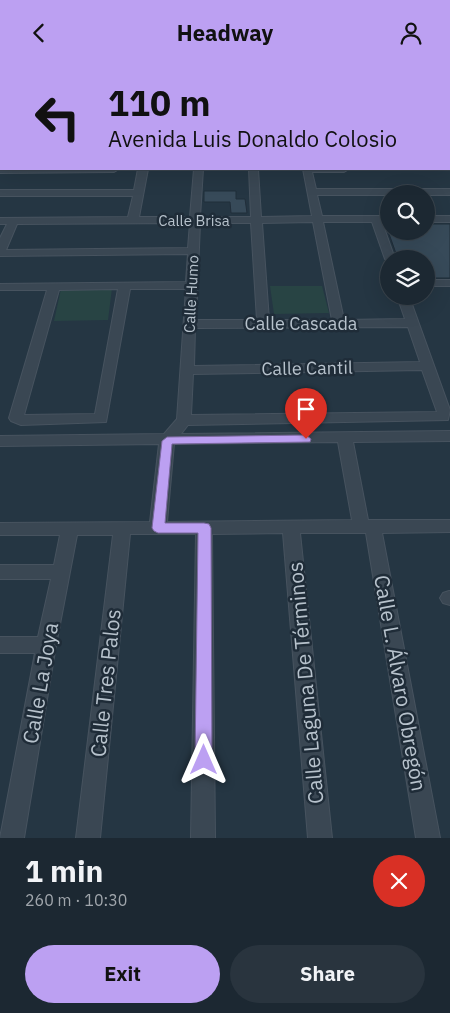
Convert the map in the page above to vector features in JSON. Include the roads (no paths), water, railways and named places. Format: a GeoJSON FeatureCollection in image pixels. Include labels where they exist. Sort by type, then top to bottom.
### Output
{"type":"FeatureCollection","features":[{"type":"Feature","properties":{"kind":"street"},"geometry":{"type":"LineString","coordinates":[[133,220],[142,170]]}},
{"type":"Feature","properties":{"kind":"street","name":"Calle Humo"},"geometry":{"type":"LineString","coordinates":[[184,420],[198,170]]}},
{"type":"Feature","properties":{"kind":"street"},"geometry":{"type":"LineString","coordinates":[[253,170],[263,323]]}},
{"type":"Feature","properties":{"kind":"street"},"geometry":{"type":"LineString","coordinates":[[306,170],[339,323]]}},
{"type":"Feature","properties":{"kind":"street"},"geometry":{"type":"LineString","coordinates":[[312,192],[450,192]]}},
{"type":"Feature","properties":{"kind":"street"},"geometry":{"type":"LineString","coordinates":[[0,193],[138,193]]}},
{"type":"Feature","properties":{"kind":"street"},"geometry":{"type":"LineString","coordinates":[[376,219],[387,250]]}},
{"type":"Feature","properties":{"kind":"street","name":"Calle Brisa"},"geometry":{"type":"LineString","coordinates":[[0,221],[380,219]]}},
{"type":"Feature","properties":{"kind":"street"},"geometry":{"type":"LineString","coordinates":[[435,219],[450,219]]}},
{"type":"Feature","properties":{"kind":"street"},"geometry":{"type":"LineString","coordinates":[[13,221],[0,251],[194,251]]}},
{"type":"Feature","properties":{"kind":"street"},"geometry":{"type":"LineString","coordinates":[[435,283],[450,283]]}},
{"type":"Feature","properties":{"kind":"street"},"geometry":{"type":"LineString","coordinates":[[54,286],[16,418],[21,420],[100,419],[125,285]]}},
{"type":"Feature","properties":{"kind":"street"},"geometry":{"type":"LineString","coordinates":[[0,287],[192,285]]}},
{"type":"Feature","properties":{"kind":"street"},"geometry":{"type":"LineString","coordinates":[[158,528],[167,441],[184,420],[443,417],[444,413],[406,305]]}},
{"type":"Feature","properties":{"kind":"street","name":"Calle Cascada"},"geometry":{"type":"LineString","coordinates":[[190,324],[412,323]]}},
{"type":"Feature","properties":{"kind":"street","name":"Calle Cantil"},"geometry":{"type":"LineString","coordinates":[[187,370],[427,366]]}},
{"type":"Feature","properties":{"kind":"street"},"geometry":{"type":"LineString","coordinates":[[0,441],[167,441],[450,436]]}},
{"type":"Feature","properties":{"kind":"street","name":"Calle L. Álvaro Obregón"},"geometry":{"type":"LineString","coordinates":[[345,439],[367,527],[428,838]]}},
{"type":"Feature","properties":{"kind":"street"},"geometry":{"type":"LineString","coordinates":[[0,529],[450,526]]}},
{"type":"Feature","properties":{"kind":"street","name":"Calle Tres Palos"},"geometry":{"type":"LineString","coordinates":[[88,838],[122,527]]}},
{"type":"Feature","properties":{"kind":"street","name":"Calle La Joya"},"geometry":{"type":"LineString","coordinates":[[12,838],[46,645],[70,528]]}},
{"type":"Feature","properties":{"kind":"street"},"geometry":{"type":"LineString","coordinates":[[203,838],[204,528]]}},
{"type":"Feature","properties":{"kind":"street","name":"Calle Laguna De Términos"},"geometry":{"type":"LineString","coordinates":[[290,528],[320,838]]}},
{"type":"Feature","properties":{"kind":"street"},"geometry":{"type":"LineString","coordinates":[[0,572],[61,572]]}},
{"type":"Feature","properties":{"kind":"street"},"geometry":{"type":"LineString","coordinates":[[0,645],[46,645]]}}]}
